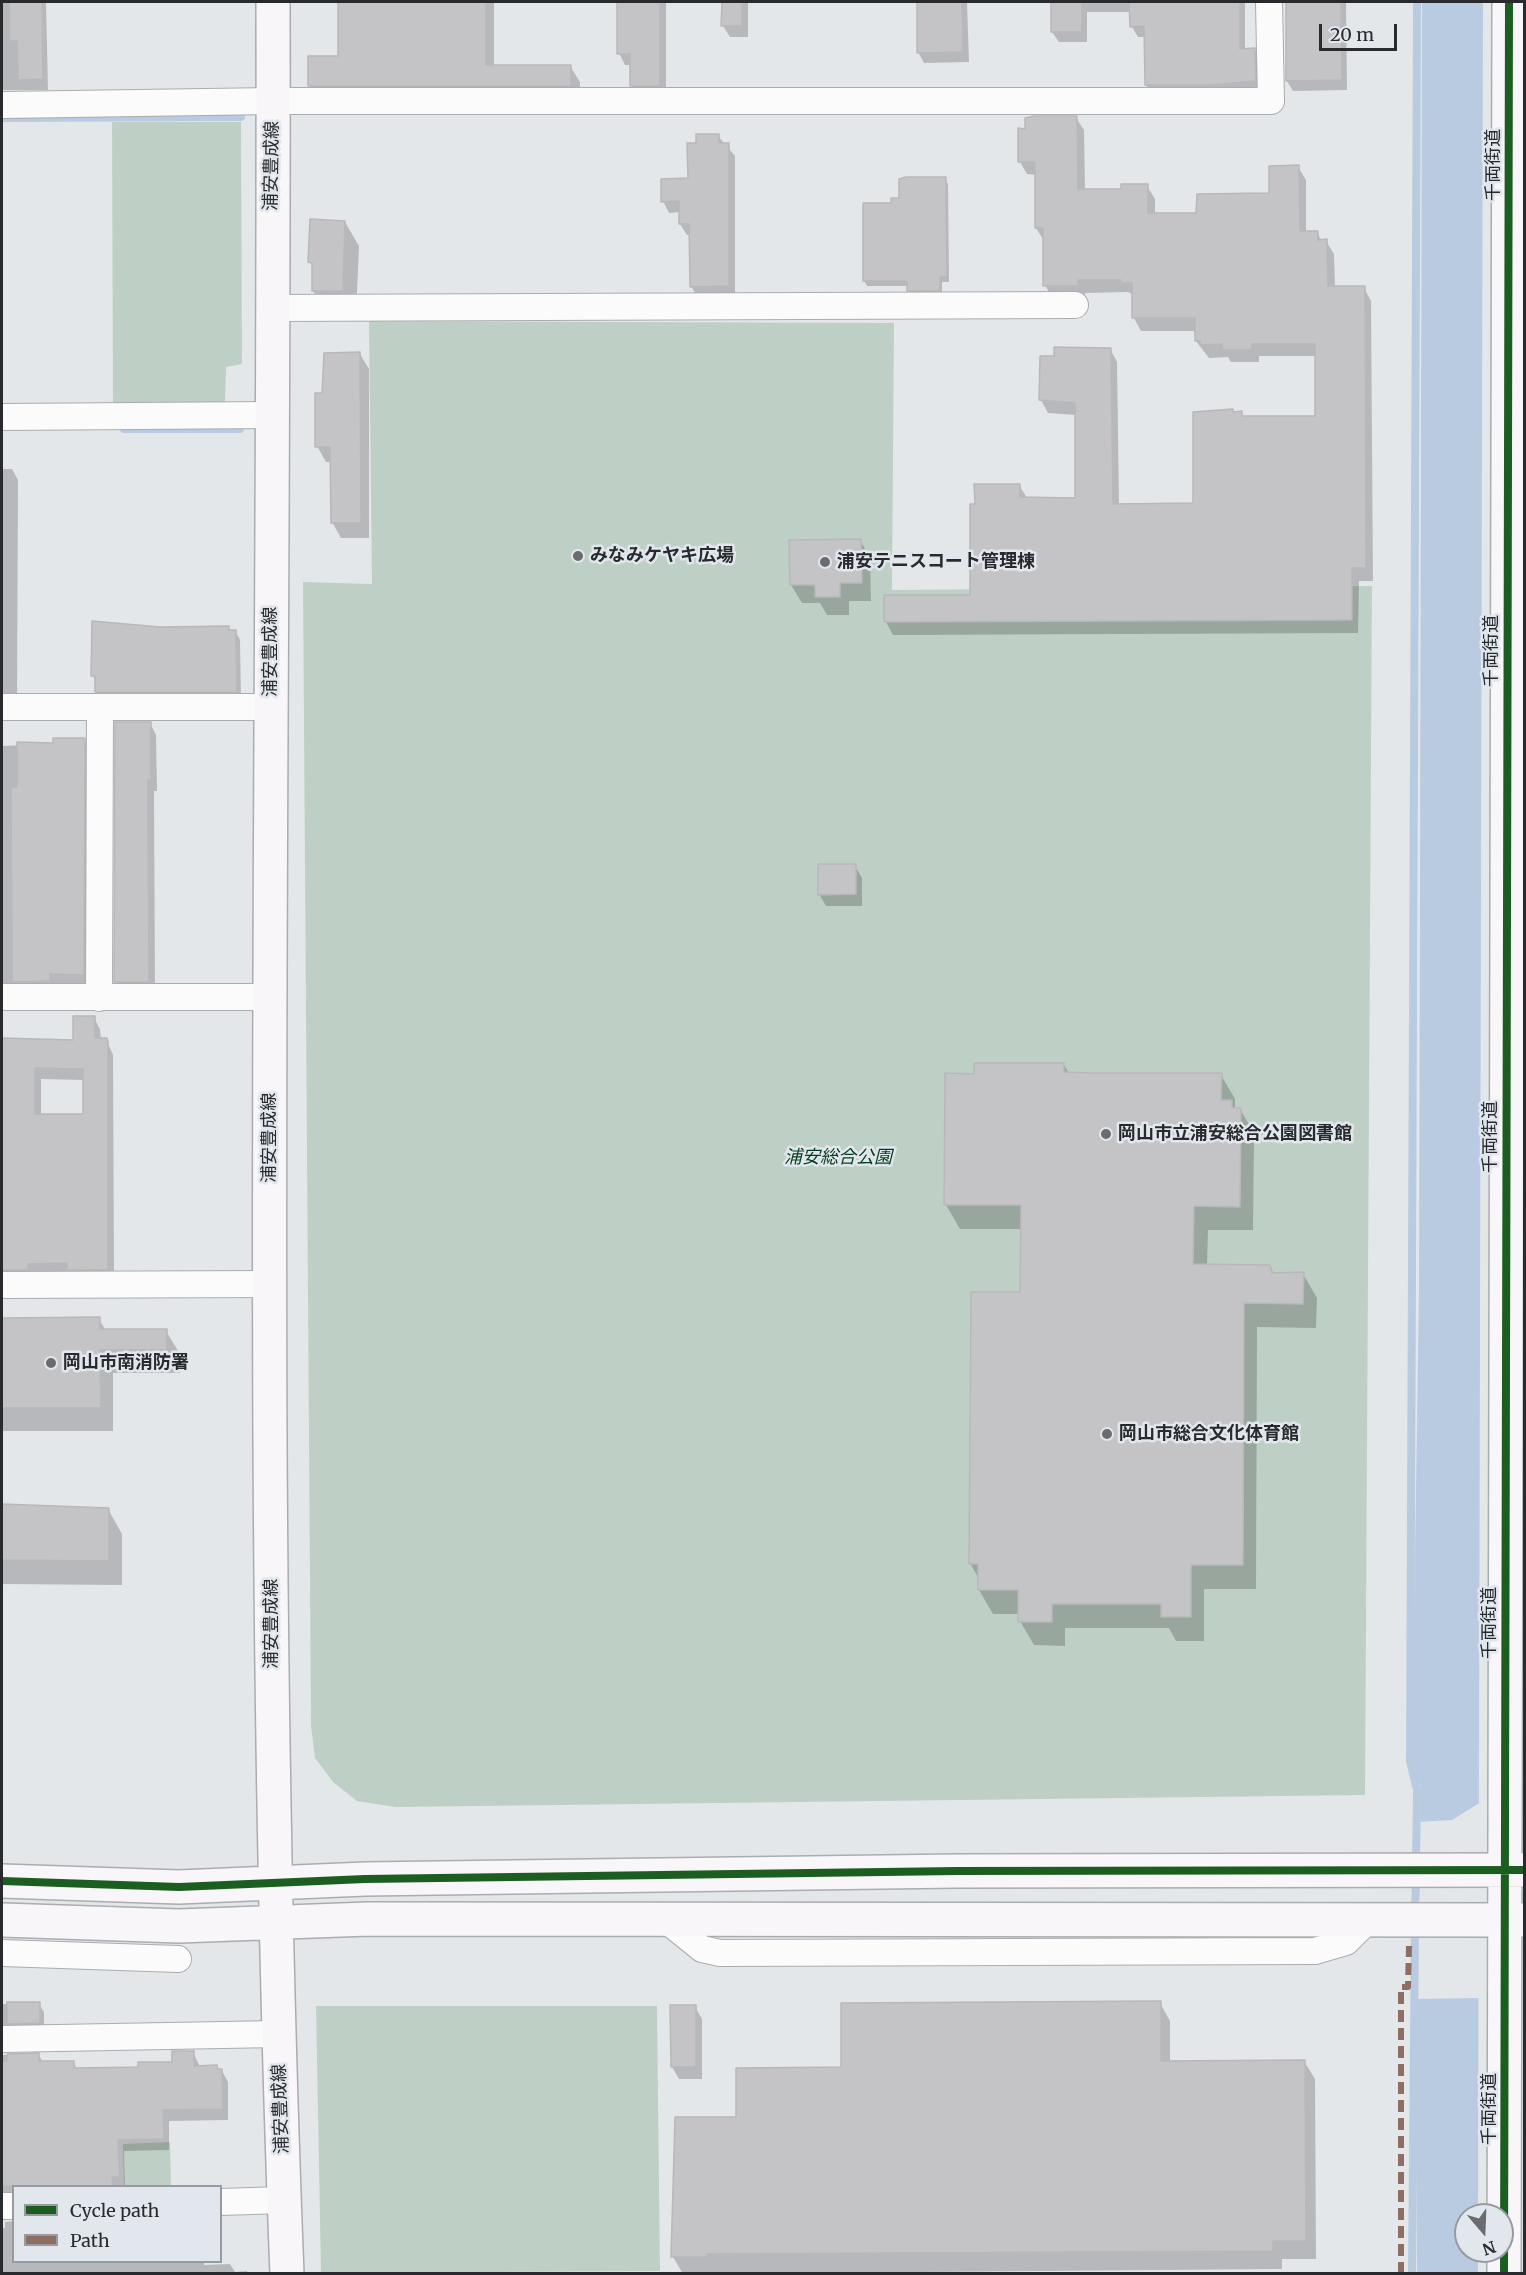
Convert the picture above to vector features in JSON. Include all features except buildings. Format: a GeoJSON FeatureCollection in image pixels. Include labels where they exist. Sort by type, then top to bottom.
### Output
{"type":"FeatureCollection","features":[{"type":"Feature","properties":{"kind":"street","name":"浦安豊成線"},"geometry":{"type":"LineString","coordinates":[[273,2],[269,997],[274,1883],[287,2274]]}},
{"type":"Feature","properties":{"kind":"street"},"geometry":{"type":"LineString","coordinates":[[2,105],[273,101],[1271,101],[1269,2]]}},
{"type":"Feature","properties":{"kind":"street","name":"千両街道"},"geometry":{"type":"LineString","coordinates":[[1504,2274],[1504,1870],[1515,1441],[1509,2]]}},
{"type":"Feature","properties":{"kind":"street"},"geometry":{"type":"LineString","coordinates":[[271,308],[1076,305]]}},
{"type":"Feature","properties":{"kind":"street"},"geometry":{"type":"LineString","coordinates":[[2,417],[270,415]]}},
{"type":"Feature","properties":{"kind":"street"},"geometry":{"type":"LineString","coordinates":[[2,706],[271,707]]}},
{"type":"Feature","properties":{"kind":"street"},"geometry":{"type":"LineString","coordinates":[[99,998],[100,707]]}},
{"type":"Feature","properties":{"kind":"street"},"geometry":{"type":"LineString","coordinates":[[2,998],[269,997]]}},
{"type":"Feature","properties":{"kind":"street"},"geometry":{"type":"LineString","coordinates":[[2,1285],[271,1284]]}},
{"type":"Feature","properties":{"kind":"street"},"geometry":{"type":"LineString","coordinates":[[2,1881],[180,1887],[365,1879],[957,1871],[1504,1870]]}},
{"type":"Feature","properties":{"kind":"street"},"geometry":{"type":"LineString","coordinates":[[2,1920],[179,1926],[368,1918],[1504,1920]]}},
{"type":"Feature","properties":{"kind":"street"},"geometry":{"type":"LineString","coordinates":[[75,1955],[76,1922]]}},
{"type":"Feature","properties":{"kind":"street"},"geometry":{"type":"LineString","coordinates":[[2,1953],[178,1959]]}},
{"type":"Feature","properties":{"kind":"street"},"geometry":{"type":"LineString","coordinates":[[2,2039],[278,2034]]}},
{"type":"Feature","properties":{"kind":"street"},"geometry":{"type":"LineString","coordinates":[[222,2202],[284,2200]]}},
{"type":"Feature","properties":{"kind":"green space"},"geometry":{"type":"Polygon","coordinates":[[[112,122],[241,122],[242,364],[226,367],[225,405],[113,405],[112,122]]]}},
{"type":"Feature","properties":{"kind":"green space","name":"浦安総合公園"},"geometry":{"type":"Polygon","coordinates":[[[369,321],[894,323],[892,590],[1372,586],[1365,1795],[395,1807],[357,1801],[333,1782],[315,1758],[311,1726],[303,582],[372,584],[369,321]]]}},
{"type":"Feature","properties":{"kind":"green space"},"geometry":{"type":"Polygon","coordinates":[[[316,2006],[657,2006],[660,2271],[321,2273],[316,2006]]]}},
{"type":"Feature","properties":{"kind":"green space"},"geometry":{"type":"Polygon","coordinates":[[[170,2142],[171,2185],[124,2185],[123,2144],[170,2142]]]}},
{"type":"Feature","properties":{"kind":"water"},"geometry":{"type":"Polygon","coordinates":[[[1422,2],[1483,2],[1478,2203],[1454,2203],[1454,2263],[1478,2263],[1478,2273],[1417,2273],[1416,2003],[1421,1788],[1412,1759],[1419,1289],[1422,2]]]}},
{"type":"Feature","properties":{"kind":"pier"},"geometry":{"type":"Polygon","coordinates":[[[1481,1802],[1481,1998],[1413,1999],[1417,1822],[1452,1820],[1481,1802]]]}},
{"type":"Feature","properties":{"kind":"waterway"},"geometry":{"type":"LineString","coordinates":[[1416,1864],[1417,1790],[1410,1761],[1417,2]]}},
{"type":"Feature","properties":{"kind":"waterway"},"geometry":{"type":"LineString","coordinates":[[2,118],[241,117]]}},
{"type":"Feature","properties":{"kind":"waterway"},"geometry":{"type":"LineString","coordinates":[[124,429],[240,429]]}},
{"type":"Feature","properties":{"kind":"waterway"},"geometry":{"type":"LineString","coordinates":[[1415,1912],[1416,1879]]}},
{"type":"Feature","properties":{"kind":"waterway"},"geometry":{"type":"LineString","coordinates":[[1412,2274],[1415,1927]]}},
{"type":"Feature","properties":{"kind":"marked path"},"geometry":{"type":"LineString","coordinates":[[1401,2274],[1401,1987],[1408,1987],[1409,1946]]}},
{"type":"Feature","properties":{"kind":"cycle path"},"geometry":{"type":"LineString","coordinates":[[1504,2274],[1509,2]]}},
{"type":"Feature","properties":{"kind":"cycle path"},"geometry":{"type":"LineString","coordinates":[[2,1881],[179,1887],[365,1879],[957,1871],[1524,1870]]}},
{"type":"Feature","properties":{"kind":"place","name":"みなみケヤキ広場"},"geometry":{"type":"Point","coordinates":[578,556]}},
{"type":"Feature","properties":{"kind":"place","name":"浦安テニスコート管理棟"},"geometry":{"type":"Point","coordinates":[825,562]}},
{"type":"Feature","properties":{"kind":"place","name":"岡山市立浦安総合公園図書館"},"geometry":{"type":"Point","coordinates":[1106,1134]}},
{"type":"Feature","properties":{"kind":"place","name":"岡山市南消防署"},"geometry":{"type":"Point","coordinates":[51,1363]}},
{"type":"Feature","properties":{"kind":"place","name":"岡山市総合文化体育館"},"geometry":{"type":"Point","coordinates":[1107,1434]}}]}
